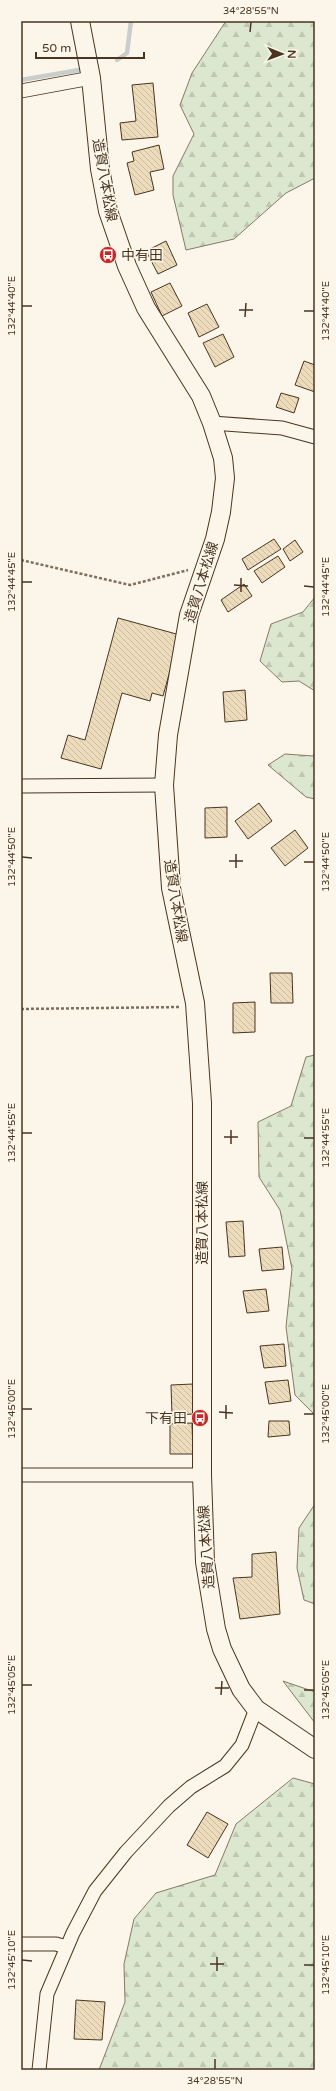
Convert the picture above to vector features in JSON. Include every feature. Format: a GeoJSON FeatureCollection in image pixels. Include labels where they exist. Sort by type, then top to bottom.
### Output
{"type":"FeatureCollection","features":[{"type":"Feature","properties":{"kind":"main road","name":"造賀八本松線"},"geometry":{"type":"LineString","coordinates":[[80,21],[91,78],[100,170],[108,210],[116,238],[146,308],[201,396],[212,423],[222,458],[225,478],[221,512],[215,539],[189,615],[168,735],[164,785],[171,888],[194,1003],[202,1103],[202,1474],[205,1562],[216,1629],[222,1649],[241,1689],[256,1709],[315,1749]]}},
{"type":"Feature","properties":{"kind":"street"},"geometry":{"type":"LineString","coordinates":[[21,91],[91,78]]}},
{"type":"Feature","properties":{"kind":"street"},"geometry":{"type":"LineString","coordinates":[[212,423],[282,428],[315,437]]}},
{"type":"Feature","properties":{"kind":"street"},"geometry":{"type":"LineString","coordinates":[[21,786],[164,785]]}},
{"type":"Feature","properties":{"kind":"street"},"geometry":{"type":"LineString","coordinates":[[21,1475],[202,1474]]}},
{"type":"Feature","properties":{"kind":"street"},"geometry":{"type":"LineString","coordinates":[[39,2070],[47,1994],[66,1948],[95,1891],[126,1852],[169,1806],[191,1787],[225,1766],[242,1745],[256,1709]]}},
{"type":"Feature","properties":{"kind":"street"},"geometry":{"type":"LineString","coordinates":[[21,1944],[56,1944],[66,1948]]}},
{"type":"Feature","properties":{"kind":"path"},"geometry":{"type":"LineString","coordinates":[[21,560],[130,585],[189,570],[202,576]]}},
{"type":"Feature","properties":{"kind":"path"},"geometry":{"type":"LineString","coordinates":[[21,1010],[182,1007],[194,1003]]}},
{"type":"Feature","properties":{"kind":"green space"},"geometry":{"type":"Polygon","coordinates":[[[226,21],[315,21],[315,178],[286,193],[234,239],[186,250],[173,195],[173,176],[194,134],[180,105],[192,73],[226,21]]]}},
{"type":"Feature","properties":{"kind":"green space"},"geometry":{"type":"Polygon","coordinates":[[[315,597],[315,691],[299,681],[282,682],[260,661],[271,624],[303,612],[315,597]]]}},
{"type":"Feature","properties":{"kind":"green space"},"geometry":{"type":"Polygon","coordinates":[[[315,752],[315,799],[306,797],[268,765],[285,754],[313,756],[315,752]]]}},
{"type":"Feature","properties":{"kind":"green space"},"geometry":{"type":"Polygon","coordinates":[[[315,1055],[315,1415],[295,1395],[286,1327],[292,1269],[280,1210],[259,1177],[258,1122],[291,1106],[306,1057],[315,1055]]]}},
{"type":"Feature","properties":{"kind":"green space"},"geometry":{"type":"Polygon","coordinates":[[[315,1504],[315,1604],[304,1600],[297,1568],[299,1528],[315,1504]]]}},
{"type":"Feature","properties":{"kind":"green space"},"geometry":{"type":"Polygon","coordinates":[[[283,1681],[315,1692],[315,1723],[283,1681]]]}},
{"type":"Feature","properties":{"kind":"green space"},"geometry":{"type":"Polygon","coordinates":[[[293,1778],[315,1784],[315,2070],[99,2070],[125,2002],[124,1964],[134,1919],[156,1893],[215,1875],[236,1824],[293,1778]]]}},
{"type":"Feature","properties":{"kind":"building"},"geometry":{"type":"Polygon","coordinates":[[[153,83],[158,137],[122,140],[120,123],[136,121],[132,85],[153,83]]]}},
{"type":"Feature","properties":{"kind":"building"},"geometry":{"type":"Polygon","coordinates":[[[159,145],[164,169],[150,172],[154,190],[135,195],[127,163],[134,161],[132,152],[159,145]]]}},
{"type":"Feature","properties":{"kind":"building"},"geometry":{"type":"Polygon","coordinates":[[[166,241],[177,265],[158,274],[146,251],[166,241]]]}},
{"type":"Feature","properties":{"kind":"building"},"geometry":{"type":"Polygon","coordinates":[[[170,283],[182,306],[162,316],[151,292],[170,283]]]}},
{"type":"Feature","properties":{"kind":"building"},"geometry":{"type":"Polygon","coordinates":[[[207,304],[219,327],[199,337],[188,313],[207,304]]]}},
{"type":"Feature","properties":{"kind":"building"},"geometry":{"type":"Polygon","coordinates":[[[223,334],[234,357],[215,367],[203,343],[223,334]]]}},
{"type":"Feature","properties":{"kind":"building"},"geometry":{"type":"Polygon","coordinates":[[[304,361],[315,365],[315,392],[295,385],[304,361]]]}},
{"type":"Feature","properties":{"kind":"building"},"geometry":{"type":"Polygon","coordinates":[[[281,393],[299,398],[294,413],[276,407],[281,393]]]}},
{"type":"Feature","properties":{"kind":"building"},"geometry":{"type":"Polygon","coordinates":[[[274,539],[281,549],[248,570],[242,559],[274,539]]]}},
{"type":"Feature","properties":{"kind":"building"},"geometry":{"type":"Polygon","coordinates":[[[295,540],[303,552],[290,561],[283,549],[295,540]]]}},
{"type":"Feature","properties":{"kind":"building"},"geometry":{"type":"Polygon","coordinates":[[[278,556],[285,567],[262,583],[254,571],[278,556]]]}},
{"type":"Feature","properties":{"kind":"building"},"geometry":{"type":"Polygon","coordinates":[[[244,584],[252,596],[228,612],[221,600],[244,584]]]}},
{"type":"Feature","properties":{"kind":"building"},"geometry":{"type":"Polygon","coordinates":[[[118,618],[180,635],[163,696],[152,693],[150,701],[122,693],[101,769],[61,758],[68,735],[85,740],[118,618]]]}},
{"type":"Feature","properties":{"kind":"building"},"geometry":{"type":"Polygon","coordinates":[[[245,690],[247,720],[225,722],[223,692],[245,690]]]}},
{"type":"Feature","properties":{"kind":"building"},"geometry":{"type":"Polygon","coordinates":[[[259,803],[272,821],[248,839],[235,821],[259,803]]]}},
{"type":"Feature","properties":{"kind":"building"},"geometry":{"type":"Polygon","coordinates":[[[227,807],[227,837],[205,838],[205,808],[227,807]]]}},
{"type":"Feature","properties":{"kind":"building"},"geometry":{"type":"Polygon","coordinates":[[[295,830],[308,848],[285,866],[271,848],[295,830]]]}},
{"type":"Feature","properties":{"kind":"building"},"geometry":{"type":"Polygon","coordinates":[[[270,973],[292,973],[293,1003],[271,1003],[270,973]]]}},
{"type":"Feature","properties":{"kind":"building"},"geometry":{"type":"Polygon","coordinates":[[[255,1002],[255,1032],[233,1033],[233,1003],[255,1002]]]}},
{"type":"Feature","properties":{"kind":"building"},"geometry":{"type":"Polygon","coordinates":[[[243,1221],[245,1256],[229,1257],[226,1222],[243,1221]]]}},
{"type":"Feature","properties":{"kind":"building"},"geometry":{"type":"Polygon","coordinates":[[[282,1247],[284,1269],[262,1271],[259,1249],[282,1247]]]}},
{"type":"Feature","properties":{"kind":"building"},"geometry":{"type":"Polygon","coordinates":[[[266,1289],[269,1311],[247,1313],[243,1291],[266,1289]]]}},
{"type":"Feature","properties":{"kind":"building"},"geometry":{"type":"Polygon","coordinates":[[[284,1344],[286,1366],[264,1368],[260,1346],[284,1344]]]}},
{"type":"Feature","properties":{"kind":"building"},"geometry":{"type":"Polygon","coordinates":[[[288,1380],[291,1401],[269,1404],[265,1382],[288,1380]]]}},
{"type":"Feature","properties":{"kind":"building"},"geometry":{"type":"Polygon","coordinates":[[[193,1384],[194,1414],[172,1415],[171,1385],[193,1384]]]}},
{"type":"Feature","properties":{"kind":"building"},"geometry":{"type":"Polygon","coordinates":[[[269,1421],[289,1421],[290,1435],[268,1437],[269,1421]]]}},
{"type":"Feature","properties":{"kind":"building"},"geometry":{"type":"Polygon","coordinates":[[[192,1423],[193,1454],[170,1454],[170,1424],[192,1423]]]}},
{"type":"Feature","properties":{"kind":"building"},"geometry":{"type":"Polygon","coordinates":[[[276,1552],[280,1614],[240,1619],[233,1578],[252,1577],[252,1554],[276,1552]]]}},
{"type":"Feature","properties":{"kind":"building"},"geometry":{"type":"Polygon","coordinates":[[[207,1812],[228,1824],[208,1858],[187,1845],[207,1812]]]}},
{"type":"Feature","properties":{"kind":"building"},"geometry":{"type":"Polygon","coordinates":[[[76,2000],[105,2002],[102,2040],[74,2039],[76,2000]]]}},
{"type":"Feature","properties":{"kind":"waterway"},"geometry":{"type":"LineString","coordinates":[[117,60],[127,53],[131,21]]}},
{"type":"Feature","properties":{"kind":"waterway"},"geometry":{"type":"LineString","coordinates":[[21,80],[79,70]]}},
{"type":"Feature","properties":{"kind":"place","name":"中有田"},"geometry":{"type":"Point","coordinates":[108,255]}},
{"type":"Feature","properties":{"kind":"place","name":"下有田"},"geometry":{"type":"Point","coordinates":[200,1418]}}]}
